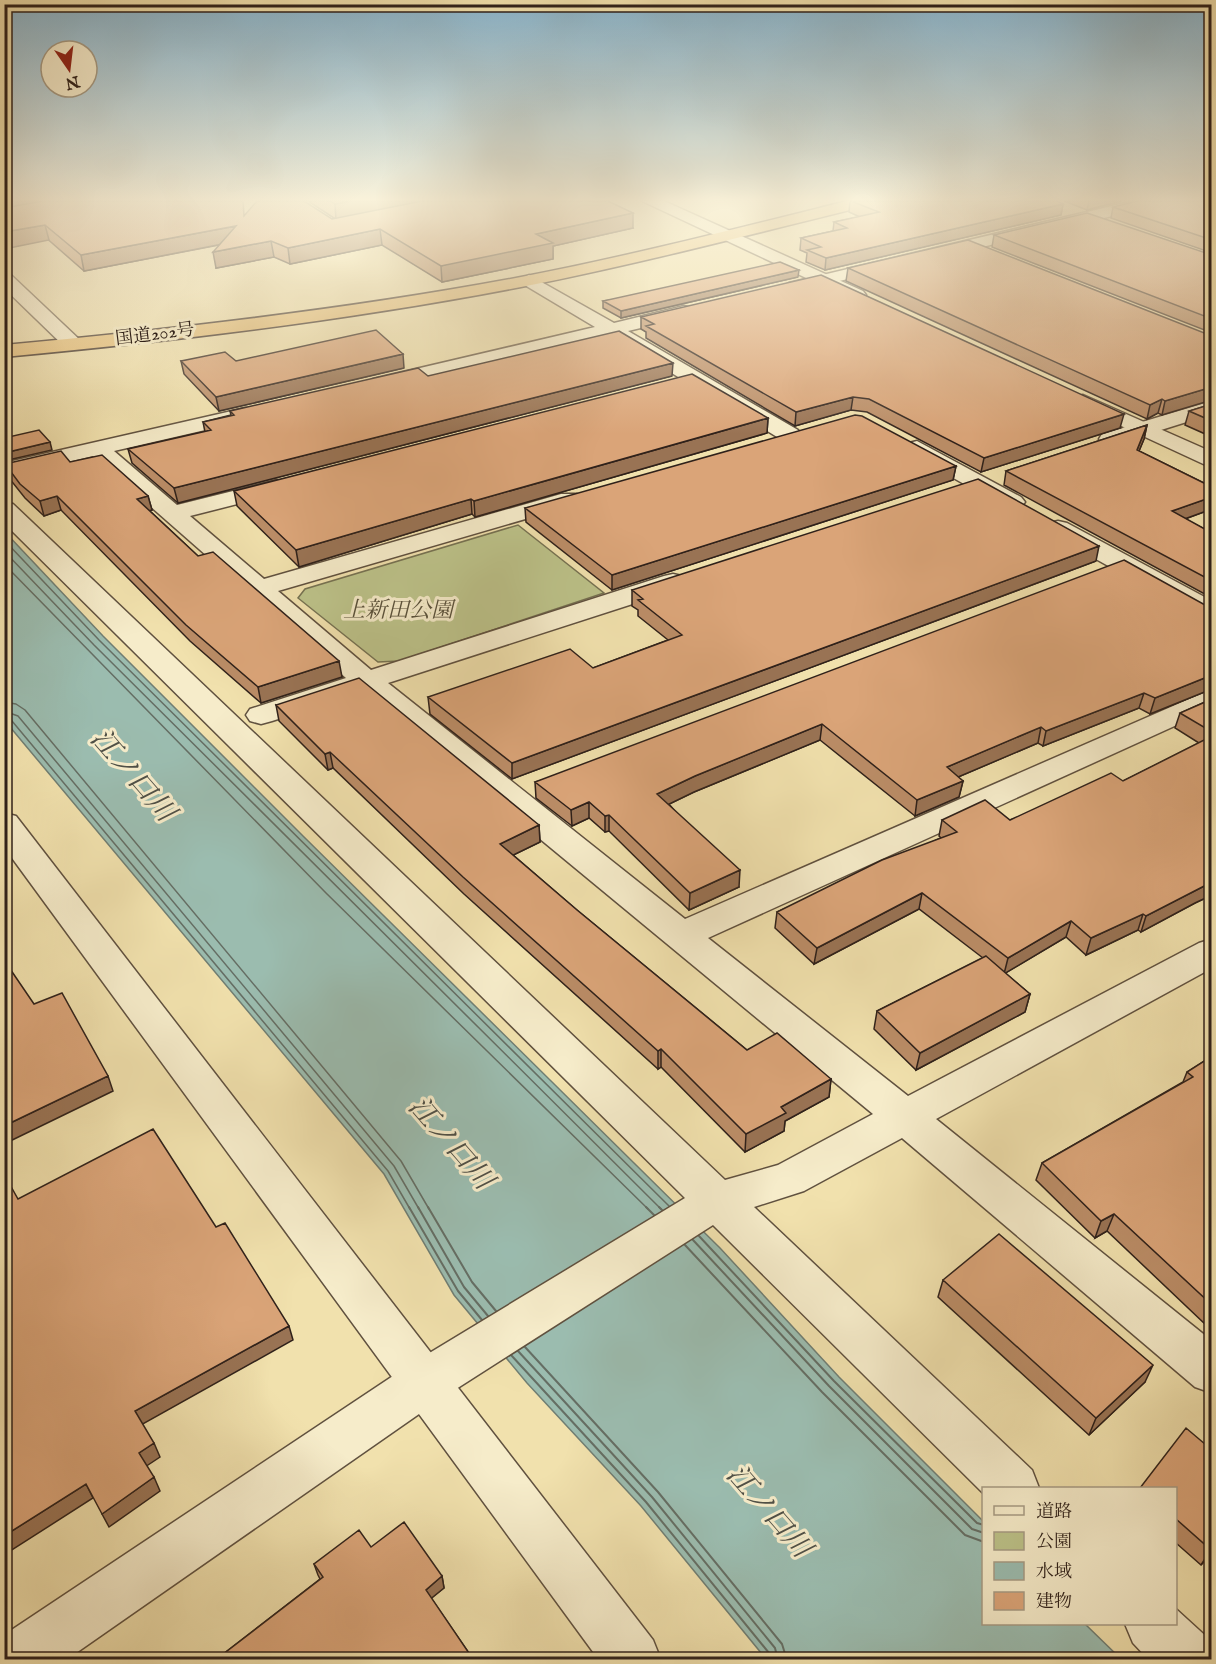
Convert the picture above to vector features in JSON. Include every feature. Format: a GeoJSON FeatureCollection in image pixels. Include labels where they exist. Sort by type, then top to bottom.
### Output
{"type":"FeatureCollection","features":[{"type":"Feature","properties":{"kind":"highway","name":"国道202号"},"geometry":{"type":"LineString","coordinates":[[4,351],[74,345],[336,312],[535,279]]}},
{"type":"Feature","properties":{"kind":"street"},"geometry":{"type":"LineString","coordinates":[[5,279],[74,345]]}},
{"type":"Feature","properties":{"kind":"street"},"geometry":{"type":"LineString","coordinates":[[821,279],[877,304]]}},
{"type":"Feature","properties":{"kind":"street"},"geometry":{"type":"LineString","coordinates":[[768,293],[830,279]]}},
{"type":"Feature","properties":{"kind":"street"},"geometry":{"type":"LineString","coordinates":[[529,280],[694,379],[800,433],[756,445]]}},
{"type":"Feature","properties":{"kind":"street"},"geometry":{"type":"LineString","coordinates":[[367,386],[701,308]]}},
{"type":"Feature","properties":{"kind":"street"},"geometry":{"type":"LineString","coordinates":[[671,385],[694,379]]}},
{"type":"Feature","properties":{"kind":"street"},"geometry":{"type":"LineString","coordinates":[[1068,394],[1212,461]]}},
{"type":"Feature","properties":{"kind":"street"},"geometry":{"type":"LineString","coordinates":[[1088,447],[1212,407]]}},
{"type":"Feature","properties":{"kind":"street"},"geometry":{"type":"LineString","coordinates":[[4,470],[262,411]]}},
{"type":"Feature","properties":{"kind":"street"},"geometry":{"type":"LineString","coordinates":[[898,438],[1212,612]]}},
{"type":"Feature","properties":{"kind":"street"},"geometry":{"type":"LineString","coordinates":[[98,449],[368,681],[905,1117],[1212,1371]]}},
{"type":"Feature","properties":{"kind":"street"},"geometry":{"type":"LineString","coordinates":[[945,494],[1011,472]]}},
{"type":"Feature","properties":{"kind":"street"},"geometry":{"type":"LineString","coordinates":[[173,513],[301,481]]}},
{"type":"Feature","properties":{"kind":"street"},"geometry":{"type":"LineString","coordinates":[[260,588],[594,492]]}},
{"type":"Feature","properties":{"kind":"street"},"geometry":{"type":"LineString","coordinates":[[4,509],[1013,1487]]}},
{"type":"Feature","properties":{"kind":"street"},"geometry":{"type":"LineString","coordinates":[[1087,575],[1120,563]]}},
{"type":"Feature","properties":{"kind":"street"},"geometry":{"type":"LineString","coordinates":[[261,716],[696,575]]}},
{"type":"Feature","properties":{"kind":"street"},"geometry":{"type":"LineString","coordinates":[[681,935],[1212,698]]}},
{"type":"Feature","properties":{"kind":"street"},"geometry":{"type":"LineString","coordinates":[[508,795],[542,782]]}},
{"type":"Feature","properties":{"kind":"street"},"geometry":{"type":"LineString","coordinates":[[4,823],[633,1659]]}},
{"type":"Feature","properties":{"kind":"street"},"geometry":{"type":"LineString","coordinates":[[17,1659],[424,1382],[717,1200],[789,1179],[1212,952]]}},
{"type":"Feature","properties":{"kind":"street"},"geometry":{"type":"LineString","coordinates":[[1154,1625],[1190,1659]]}},
{"type":"Feature","properties":{"kind":"green space","name":"上新田公園"},"geometry":{"type":"Polygon","coordinates":[[[518,525],[604,593],[399,661],[378,662],[298,598],[305,589],[518,525]]]}},
{"type":"Feature","properties":{"kind":"water","name":"江ノ口川"},"geometry":{"type":"Polygon","coordinates":[[[4,531],[103,636],[720,1248],[839,1377],[982,1520],[982,1625],[1086,1625],[1121,1659],[766,1659],[641,1506],[527,1383],[454,1295],[384,1174],[5,721],[4,531]]]}},
{"type":"Feature","properties":{"kind":"building"},"geometry":{"type":"Polygon","coordinates":[[[704,279],[761,279],[621,311],[603,301],[704,279]]]}},
{"type":"Feature","properties":{"kind":"building"},"geometry":{"type":"Polygon","coordinates":[[[805,279],[829,279],[1124,414],[984,458],[869,399],[853,397],[796,412],[646,326],[654,324],[641,317],[805,279]]]}},
{"type":"Feature","properties":{"kind":"building"},"geometry":{"type":"Polygon","coordinates":[[[871,279],[1066,279],[1212,336],[1212,387],[1165,401],[1162,399],[1150,405],[871,279]]]}},
{"type":"Feature","properties":{"kind":"building"},"geometry":{"type":"Polygon","coordinates":[[[1107,279],[1212,279],[1212,319],[1107,279]]]}},
{"type":"Feature","properties":{"kind":"building"},"geometry":{"type":"Polygon","coordinates":[[[376,330],[403,354],[216,397],[181,361],[225,352],[236,361],[376,330]]]}},
{"type":"Feature","properties":{"kind":"building"},"geometry":{"type":"Polygon","coordinates":[[[619,331],[673,363],[174,488],[128,449],[211,430],[203,422],[234,415],[230,411],[418,368],[428,376],[619,331]]]}},
{"type":"Feature","properties":{"kind":"building"},"geometry":{"type":"Polygon","coordinates":[[[692,374],[768,418],[474,501],[471,499],[296,550],[234,491],[692,374]]]}},
{"type":"Feature","properties":{"kind":"building"},"geometry":{"type":"Polygon","coordinates":[[[1212,404],[1212,421],[1189,411],[1212,404]]]}},
{"type":"Feature","properties":{"kind":"building"},"geometry":{"type":"Polygon","coordinates":[[[855,415],[862,416],[956,466],[612,575],[525,508],[855,415]]]}},
{"type":"Feature","properties":{"kind":"building"},"geometry":{"type":"Polygon","coordinates":[[[1147,425],[1137,450],[1212,487],[1212,497],[1172,511],[1212,533],[1212,581],[1006,471],[1147,425]]]}},
{"type":"Feature","properties":{"kind":"building"},"geometry":{"type":"Polygon","coordinates":[[[39,430],[50,442],[4,453],[4,438],[39,430]]]}},
{"type":"Feature","properties":{"kind":"building"},"geometry":{"type":"Polygon","coordinates":[[[61,451],[70,462],[102,455],[148,496],[137,499],[198,556],[213,552],[339,661],[258,687],[186,625],[57,496],[40,501],[20,484],[5,464],[61,451]]]}},
{"type":"Feature","properties":{"kind":"building"},"geometry":{"type":"Polygon","coordinates":[[[978,479],[1099,546],[512,763],[428,697],[570,649],[593,668],[682,635],[638,600],[643,599],[632,590],[978,479]]]}},
{"type":"Feature","properties":{"kind":"building"},"geometry":{"type":"Polygon","coordinates":[[[1124,560],[1205,605],[1212,606],[1212,675],[1155,698],[1144,693],[1046,731],[1041,727],[947,767],[963,781],[917,800],[822,724],[695,776],[657,794],[740,870],[690,893],[609,815],[605,816],[589,802],[571,810],[535,782],[1124,560]]]}},
{"type":"Feature","properties":{"kind":"building"},"geometry":{"type":"Polygon","coordinates":[[[359,678],[539,825],[500,844],[577,910],[747,1050],[777,1033],[831,1079],[781,1107],[786,1113],[746,1134],[661,1049],[658,1051],[463,877],[330,752],[325,754],[276,705],[359,678]]]}},
{"type":"Feature","properties":{"kind":"building"},"geometry":{"type":"Polygon","coordinates":[[[1212,699],[1212,732],[1180,713],[1212,699]]]}},
{"type":"Feature","properties":{"kind":"building"},"geometry":{"type":"Polygon","coordinates":[[[1212,736],[1212,882],[1146,916],[1143,914],[1091,938],[1071,921],[1008,958],[922,893],[817,948],[777,912],[882,860],[957,832],[942,820],[985,800],[1010,820],[1111,773],[1123,781],[1212,736]]]}},
{"type":"Feature","properties":{"kind":"building"},"geometry":{"type":"Polygon","coordinates":[[[986,956],[1030,994],[920,1053],[877,1011],[986,956]]]}},
{"type":"Feature","properties":{"kind":"building"},"geometry":{"type":"Polygon","coordinates":[[[4,960],[34,1004],[62,993],[108,1076],[4,1126],[4,960]]]}},
{"type":"Feature","properties":{"kind":"building"},"geometry":{"type":"Polygon","coordinates":[[[1212,1056],[1212,1305],[1114,1214],[1101,1221],[1042,1163],[1193,1077],[1187,1072],[1212,1056]]]}},
{"type":"Feature","properties":{"kind":"building"},"geometry":{"type":"Polygon","coordinates":[[[153,1129],[216,1227],[225,1223],[289,1326],[135,1411],[154,1443],[139,1453],[154,1477],[102,1514],[86,1484],[4,1536],[4,1174],[18,1199],[153,1129]]]}},
{"type":"Feature","properties":{"kind":"building"},"geometry":{"type":"Polygon","coordinates":[[[999,1234],[1153,1365],[1096,1418],[943,1280],[999,1234]]]}},
{"type":"Feature","properties":{"kind":"building"},"geometry":{"type":"Polygon","coordinates":[[[1186,1428],[1212,1450],[1212,1548],[1210,1549],[1177,1520],[1177,1487],[1141,1487],[1186,1428]]]}},
{"type":"Feature","properties":{"kind":"building"},"geometry":{"type":"Polygon","coordinates":[[[404,1522],[442,1576],[426,1590],[473,1659],[224,1659],[222,1655],[323,1577],[314,1564],[359,1530],[371,1547],[404,1522]]]}}]}
